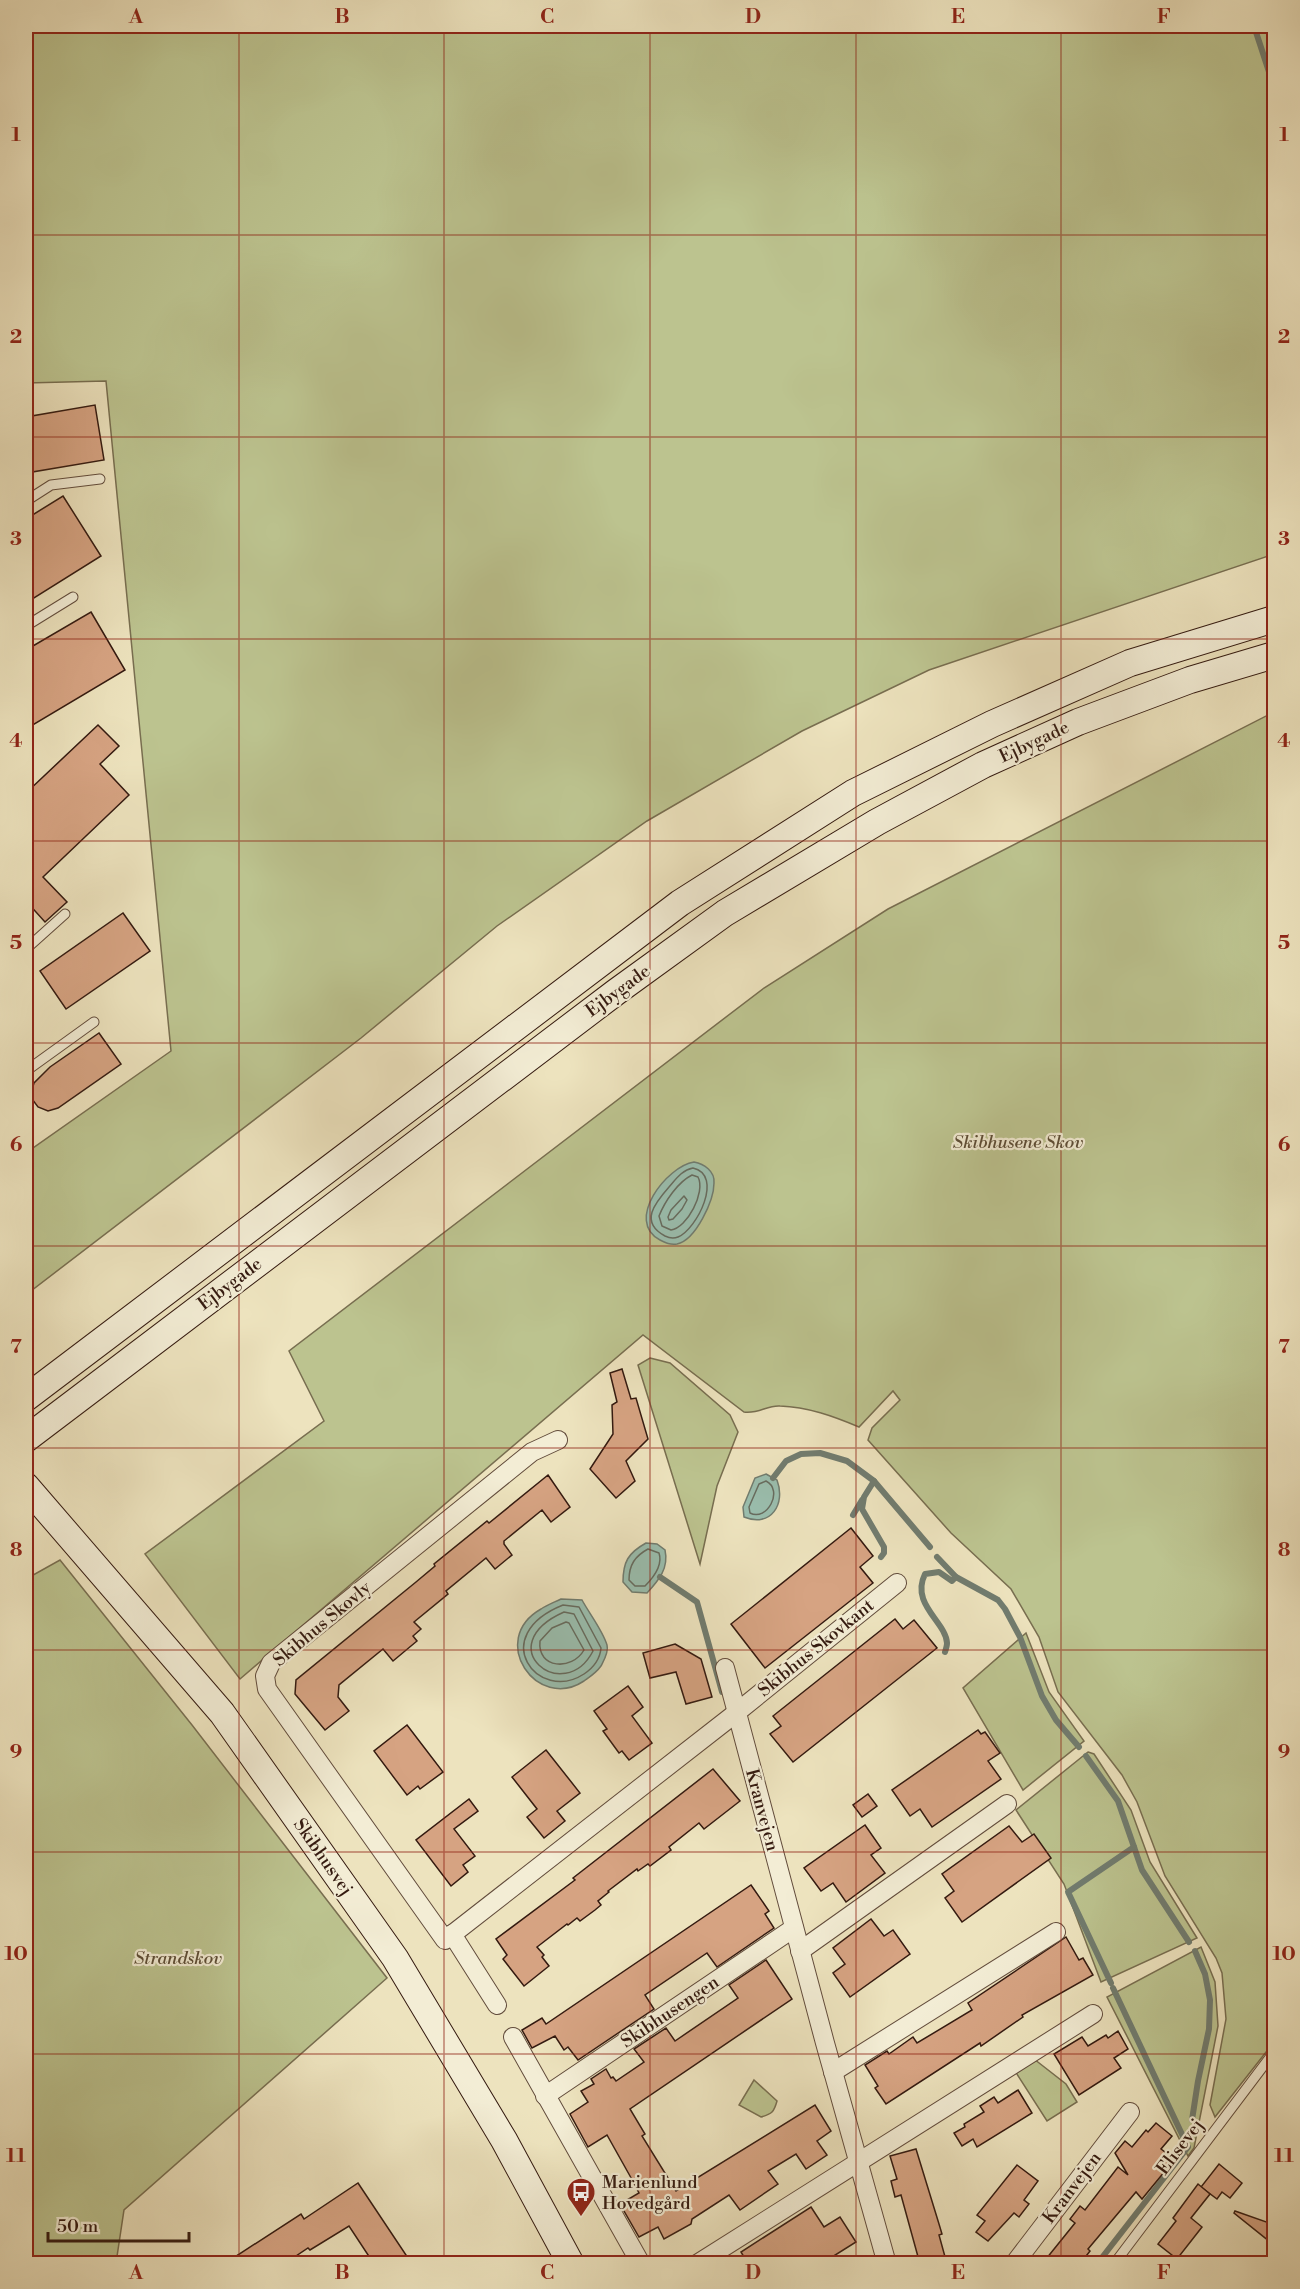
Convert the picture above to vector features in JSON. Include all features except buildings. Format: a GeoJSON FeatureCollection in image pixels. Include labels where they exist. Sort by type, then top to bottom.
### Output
{"type":"FeatureCollection","features":[{"type":"Feature","properties":{"kind":"main road","name":"Ejbygade"},"geometry":{"type":"LineString","coordinates":[[26,1398],[680,903],[853,794],[992,724],[1130,663],[1275,619]]}},
{"type":"Feature","properties":{"kind":"main road","name":"Ejbygade"},"geometry":{"type":"LineString","coordinates":[[26,1439],[607,999],[725,913],[877,822],[983,765],[1078,722],[1190,681],[1275,655]]}},
{"type":"Feature","properties":{"kind":"main road","name":"Skibhusvej"},"geometry":{"type":"LineString","coordinates":[[26,1486],[222,1713],[395,1958],[504,2140],[571,2264]]}},
{"type":"Feature","properties":{"kind":"street","name":"Skibhus Skovly"},"geometry":{"type":"LineString","coordinates":[[453,1934],[445,1940],[267,1689],[265,1676],[271,1663],[532,1452],[558,1440]]}},
{"type":"Feature","properties":{"kind":"street","name":"Skibhus Skovkant"},"geometry":{"type":"LineString","coordinates":[[736,1713],[897,1583]]}},
{"type":"Feature","properties":{"kind":"street","name":"Kranvejen"},"geometry":{"type":"LineString","coordinates":[[725,1668],[887,2264]]}},
{"type":"Feature","properties":{"kind":"street"},"geometry":{"type":"LineString","coordinates":[[497,2004],[453,1934],[736,1713]]}},
{"type":"Feature","properties":{"kind":"street"},"geometry":{"type":"LineString","coordinates":[[801,1951],[1007,1804]]}},
{"type":"Feature","properties":{"kind":"street","name":"Skibhusengen"},"geometry":{"type":"LineString","coordinates":[[545,2096],[794,1928]]}},
{"type":"Feature","properties":{"kind":"street"},"geometry":{"type":"LineString","coordinates":[[833,2072],[1056,1932]]}},
{"type":"Feature","properties":{"kind":"street"},"geometry":{"type":"LineString","coordinates":[[697,2264],[1093,2014]]}},
{"type":"Feature","properties":{"kind":"street"},"geometry":{"type":"LineString","coordinates":[[513,2037],[641,2264]]}},
{"type":"Feature","properties":{"kind":"street","name":"Kranvejen"},"geometry":{"type":"LineString","coordinates":[[1014,2264],[1130,2112]]}},
{"type":"Feature","properties":{"kind":"lane"},"geometry":{"type":"LineString","coordinates":[[26,501],[51,485],[100,479]]}},
{"type":"Feature","properties":{"kind":"lane"},"geometry":{"type":"LineString","coordinates":[[26,626],[73,597]]}},
{"type":"Feature","properties":{"kind":"lane"},"geometry":{"type":"LineString","coordinates":[[26,949],[65,914]]}},
{"type":"Feature","properties":{"kind":"lane"},"geometry":{"type":"LineString","coordinates":[[26,1071],[94,1022]]}},
{"type":"Feature","properties":{"kind":"lane","name":"Elisevej"},"geometry":{"type":"LineString","coordinates":[[1114,2264],[1275,2052]]}},
{"type":"Feature","properties":{"kind":"green space"},"geometry":{"type":"Polygon","coordinates":[[[26,26],[1274,26],[1274,554],[929,670],[802,731],[647,821],[497,926],[361,1038],[27,1294],[26,1153],[171,1051],[106,381],[26,383],[26,26]]]}},
{"type":"Feature","properties":{"kind":"green space","name":"Skibhusene Skov"},"geometry":{"type":"Polygon","coordinates":[[[1274,712],[1274,2042],[1215,2117],[1210,2105],[1226,2019],[1222,1973],[1216,1958],[1165,1876],[1137,1802],[1122,1775],[1058,1692],[1039,1637],[1011,1589],[951,1533],[868,1440],[872,1428],[900,1400],[893,1391],[859,1427],[800,1408],[775,1406],[754,1412],[744,1412],[643,1335],[240,1679],[145,1554],[324,1421],[289,1351],[764,988],[888,909],[1274,712]]]}},
{"type":"Feature","properties":{"kind":"green space"},"geometry":{"type":"Polygon","coordinates":[[[650,1358],[670,1363],[730,1415],[738,1432],[717,1486],[700,1564],[638,1365],[650,1358]]]}},
{"type":"Feature","properties":{"kind":"green space","name":"Strandskov"},"geometry":{"type":"Polygon","coordinates":[[[60,1560],[192,1725],[387,1978],[124,2210],[116,2263],[26,2263],[26,1579],[60,1560]]]}},
{"type":"Feature","properties":{"kind":"green space"},"geometry":{"type":"Polygon","coordinates":[[[1026,1633],[1049,1692],[1084,1741],[1023,1790],[963,1688],[1026,1633]]]}},
{"type":"Feature","properties":{"kind":"green space"},"geometry":{"type":"Polygon","coordinates":[[[1088,1752],[1094,1754],[1131,1810],[1150,1862],[1197,1938],[1101,1982],[1064,1884],[1016,1810],[1088,1752]]]}},
{"type":"Feature","properties":{"kind":"green space"},"geometry":{"type":"Polygon","coordinates":[[[1201,1947],[1215,1982],[1218,2026],[1194,2148],[1188,2156],[1107,1997],[1201,1947]]]}},
{"type":"Feature","properties":{"kind":"green space"},"geometry":{"type":"Polygon","coordinates":[[[1034,2059],[1066,2084],[1077,2102],[1047,2121],[1015,2071],[1034,2059]]]}},
{"type":"Feature","properties":{"kind":"green space"},"geometry":{"type":"Polygon","coordinates":[[[754,2080],[777,2101],[775,2108],[768,2115],[761,2117],[739,2105],[754,2080]]]}},
{"type":"Feature","properties":{"kind":"water"},"geometry":{"type":"Polygon","coordinates":[[[694,1162],[705,1166],[713,1175],[711,1199],[703,1218],[691,1235],[677,1244],[668,1244],[650,1231],[646,1220],[648,1208],[653,1195],[672,1173],[694,1162]]]}},
{"type":"Feature","properties":{"kind":"water"},"geometry":{"type":"Polygon","coordinates":[[[766,1474],[777,1480],[778,1505],[774,1512],[762,1519],[754,1520],[744,1517],[743,1507],[755,1478],[766,1474]]]}},
{"type":"Feature","properties":{"kind":"water"},"geometry":{"type":"Polygon","coordinates":[[[646,1543],[657,1544],[665,1550],[666,1562],[659,1578],[647,1593],[632,1592],[623,1582],[624,1569],[631,1554],[646,1543]]]}},
{"type":"Feature","properties":{"kind":"water"},"geometry":{"type":"Polygon","coordinates":[[[561,1599],[582,1600],[602,1634],[607,1648],[605,1659],[597,1671],[584,1681],[566,1688],[550,1687],[536,1680],[525,1668],[518,1654],[518,1638],[525,1622],[541,1609],[561,1599]]]}},
{"type":"Feature","properties":{"kind":"waterway"},"geometry":{"type":"LineString","coordinates":[[1254,26],[1274,87]]}},
{"type":"Feature","properties":{"kind":"waterway"},"geometry":{"type":"LineString","coordinates":[[773,1478],[786,1461],[801,1454],[820,1453],[847,1461],[874,1481],[930,1547]]}},
{"type":"Feature","properties":{"kind":"waterway"},"geometry":{"type":"LineString","coordinates":[[874,1481],[864,1497],[862,1509],[884,1547],[881,1557]]}},
{"type":"Feature","properties":{"kind":"waterway"},"geometry":{"type":"LineString","coordinates":[[853,1515],[862,1500]]}},
{"type":"Feature","properties":{"kind":"waterway"},"geometry":{"type":"LineString","coordinates":[[937,1557],[956,1577],[998,1600],[1005,1609],[1020,1637],[1042,1696],[1056,1720],[1079,1747]]}},
{"type":"Feature","properties":{"kind":"waterway"},"geometry":{"type":"LineString","coordinates":[[945,1652],[947,1643],[945,1635],[925,1603],[922,1585],[925,1574],[939,1572],[952,1581],[956,1577]]}},
{"type":"Feature","properties":{"kind":"waterway"},"geometry":{"type":"LineString","coordinates":[[660,1577],[697,1602],[722,1692]]}},
{"type":"Feature","properties":{"kind":"waterway"},"geometry":{"type":"LineString","coordinates":[[1086,1756],[1118,1801],[1142,1870],[1189,1942]]}},
{"type":"Feature","properties":{"kind":"waterway"},"geometry":{"type":"LineString","coordinates":[[1111,1983],[1068,1892],[1134,1847]]}},
{"type":"Feature","properties":{"kind":"waterway"},"geometry":{"type":"LineString","coordinates":[[1192,2120],[1209,2029],[1210,2000],[1205,1974],[1195,1951]]}},
{"type":"Feature","properties":{"kind":"waterway"},"geometry":{"type":"LineString","coordinates":[[1097,2264],[1188,2147],[1113,1988]]}},
{"type":"Feature","properties":{"kind":"place","name":"Marienlund Hovedgård"},"geometry":{"type":"Point","coordinates":[581,2218]}}]}
